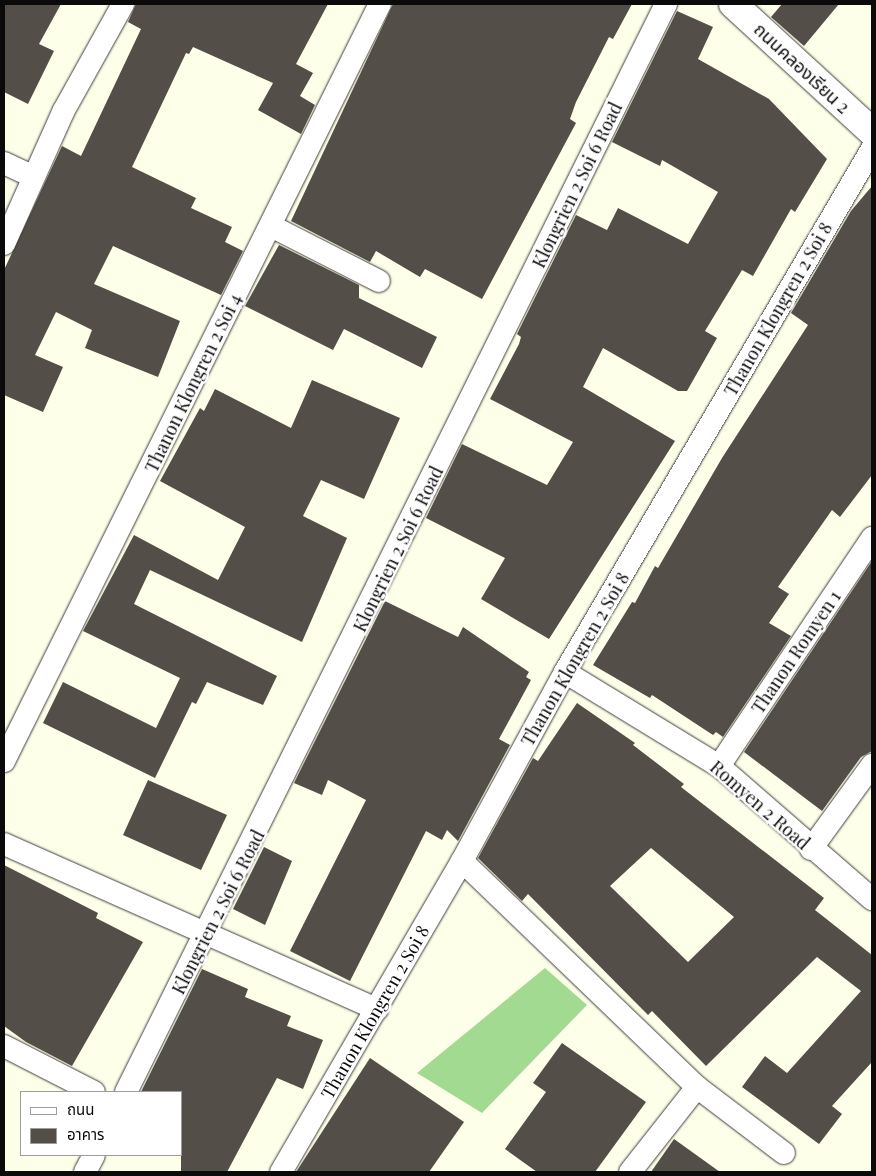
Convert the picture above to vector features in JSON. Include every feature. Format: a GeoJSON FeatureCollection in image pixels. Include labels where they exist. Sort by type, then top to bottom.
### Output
{"type":"FeatureCollection","features":[{"type":"Feature","properties":{"kind":"street"},"geometry":{"type":"LineString","coordinates":[[4,244],[62,112],[123,4]]}},
{"type":"Feature","properties":{"kind":"street","name":"Thanon Klongren 2 Soi 4"},"geometry":{"type":"LineString","coordinates":[[4,761],[380,4]]}},
{"type":"Feature","properties":{"kind":"street","name":"Klongrien 2 Soi 6 Road"},"geometry":{"type":"LineString","coordinates":[[127,1091],[207,936],[666,4]]}},
{"type":"Feature","properties":{"kind":"street","name":"ถนนคลองเรียน 2"},"geometry":{"type":"LineString","coordinates":[[733,4],[872,132]]}},
{"type":"Feature","properties":{"kind":"street","name":"Thanon Klongren 2 Soi 8"},"geometry":{"type":"LineString","coordinates":[[281,1172],[462,861],[565,672],[872,149]]}},
{"type":"Feature","properties":{"kind":"street"},"geometry":{"type":"LineString","coordinates":[[4,163],[34,177]]}},
{"type":"Feature","properties":{"kind":"street"},"geometry":{"type":"LineString","coordinates":[[271,226],[379,281]]}},
{"type":"Feature","properties":{"kind":"street","name":"Thanon Romyen 1"},"geometry":{"type":"LineString","coordinates":[[719,766],[872,540]]}},
{"type":"Feature","properties":{"kind":"street","name":"Romyen 2 Road"},"geometry":{"type":"LineString","coordinates":[[565,672],[719,766],[811,849],[871,896]]}},
{"type":"Feature","properties":{"kind":"street"},"geometry":{"type":"LineString","coordinates":[[811,849],[872,765]]}},
{"type":"Feature","properties":{"kind":"street"},"geometry":{"type":"LineString","coordinates":[[4,844],[207,936],[377,1009]]}},
{"type":"Feature","properties":{"kind":"street"},"geometry":{"type":"LineString","coordinates":[[462,861],[697,1087],[784,1153]]}},
{"type":"Feature","properties":{"kind":"street"},"geometry":{"type":"LineString","coordinates":[[4,1046],[92,1091]]}},
{"type":"Feature","properties":{"kind":"street"},"geometry":{"type":"LineString","coordinates":[[630,1172],[697,1087]]}},
{"type":"Feature","properties":{"kind":"street"},"geometry":{"type":"LineString","coordinates":[[85,1172],[93,1156]]}},
{"type":"Feature","properties":{"kind":"green space"},"geometry":{"type":"Polygon","coordinates":[[[545,968],[587,1005],[482,1113],[417,1073],[545,968]]]}},
{"type":"Feature","properties":{"kind":"building"},"geometry":{"type":"Polygon","coordinates":[[[4,4],[61,4],[39,44],[54,51],[28,104],[4,92],[4,4]]]}},
{"type":"Feature","properties":{"kind":"building"},"geometry":{"type":"Polygon","coordinates":[[[136,4],[328,4],[296,64],[313,73],[300,96],[315,105],[301,134],[258,110],[273,83],[193,47],[189,54],[186,53],[132,167],[196,198],[191,208],[232,227],[225,242],[243,251],[221,295],[113,246],[94,284],[180,321],[158,377],[85,348],[92,330],[56,312],[35,355],[63,367],[43,412],[4,395],[4,270],[62,146],[81,156],[141,29],[128,22],[136,4]]]}},
{"type":"Feature","properties":{"kind":"building"},"geometry":{"type":"Polygon","coordinates":[[[393,4],[632,4],[613,39],[609,37],[576,102],[570,119],[576,123],[482,299],[425,269],[420,277],[376,251],[370,262],[291,221],[393,4]]]}},
{"type":"Feature","properties":{"kind":"building"},"geometry":{"type":"Polygon","coordinates":[[[782,4],[839,4],[804,46],[771,17],[782,4]]]}},
{"type":"Feature","properties":{"kind":"building"},"geometry":{"type":"Polygon","coordinates":[[[677,11],[713,27],[698,59],[769,99],[827,159],[795,212],[791,209],[753,276],[742,270],[705,331],[717,338],[687,391],[678,391],[603,348],[583,387],[675,441],[549,639],[481,599],[505,558],[426,518],[462,444],[547,485],[573,442],[490,399],[519,344],[521,337],[517,334],[576,215],[607,230],[618,208],[688,244],[718,192],[662,160],[660,166],[612,142],[677,11]]]}},
{"type":"Feature","properties":{"kind":"building"},"geometry":{"type":"Polygon","coordinates":[[[872,186],[872,475],[840,517],[832,510],[778,587],[789,594],[769,623],[791,636],[723,737],[716,732],[713,735],[652,695],[650,698],[593,665],[632,602],[635,603],[655,566],[658,568],[722,458],[808,325],[791,313],[851,211],[872,186]]]}},
{"type":"Feature","properties":{"kind":"building"},"geometry":{"type":"Polygon","coordinates":[[[279,245],[359,285],[359,298],[437,337],[422,368],[344,329],[333,350],[245,306],[279,245]]]}},
{"type":"Feature","properties":{"kind":"building"},"geometry":{"type":"Polygon","coordinates":[[[312,380],[400,418],[364,499],[321,480],[303,516],[347,538],[302,642],[150,570],[134,604],[277,676],[263,705],[207,682],[196,704],[192,702],[155,778],[43,723],[63,682],[156,728],[180,678],[83,631],[134,535],[218,580],[245,527],[160,481],[200,408],[204,411],[215,389],[291,428],[312,380]]]}},
{"type":"Feature","properties":{"kind":"building"},"geometry":{"type":"Polygon","coordinates":[[[872,561],[872,751],[861,757],[822,811],[744,752],[872,561]]]}},
{"type":"Feature","properties":{"kind":"building"},"geometry":{"type":"Polygon","coordinates":[[[385,601],[458,637],[463,627],[529,672],[526,677],[531,680],[499,739],[510,745],[458,841],[447,830],[442,840],[426,831],[350,981],[290,951],[366,800],[328,780],[322,795],[294,783],[385,601]]]}},
{"type":"Feature","properties":{"kind":"building"},"geometry":{"type":"Polygon","coordinates":[[[577,703],[635,743],[633,745],[684,784],[681,787],[824,898],[815,910],[872,955],[872,1062],[832,1106],[842,1114],[819,1144],[742,1087],[765,1056],[787,1073],[861,991],[817,957],[706,1066],[652,1011],[648,1015],[528,894],[522,901],[478,858],[533,758],[538,761],[577,703]],[[651,848],[610,886],[688,962],[734,917],[651,848]]]}},
{"type":"Feature","properties":{"kind":"building"},"geometry":{"type":"Polygon","coordinates":[[[148,780],[227,815],[201,870],[123,835],[148,780]]]}},
{"type":"Feature","properties":{"kind":"building"},"geometry":{"type":"Polygon","coordinates":[[[264,847],[292,861],[265,925],[233,909],[264,847]]]}},
{"type":"Feature","properties":{"kind":"building"},"geometry":{"type":"Polygon","coordinates":[[[4,865],[98,913],[96,918],[143,942],[72,1066],[26,1042],[4,1026],[4,865]]]}},
{"type":"Feature","properties":{"kind":"building"},"geometry":{"type":"Polygon","coordinates":[[[202,969],[248,989],[245,997],[291,1016],[287,1026],[323,1040],[303,1089],[277,1078],[227,1172],[181,1172],[182,1091],[141,1091],[202,969]]]}},
{"type":"Feature","properties":{"kind":"building"},"geometry":{"type":"Polygon","coordinates":[[[562,1043],[646,1102],[595,1172],[537,1172],[505,1149],[546,1092],[533,1083],[562,1043]]]}},
{"type":"Feature","properties":{"kind":"building"},"geometry":{"type":"Polygon","coordinates":[[[370,1058],[464,1122],[429,1172],[296,1172],[370,1058]]]}},
{"type":"Feature","properties":{"kind":"building"},"geometry":{"type":"Polygon","coordinates":[[[674,1139],[720,1172],[651,1172],[674,1139]]]}}]}
